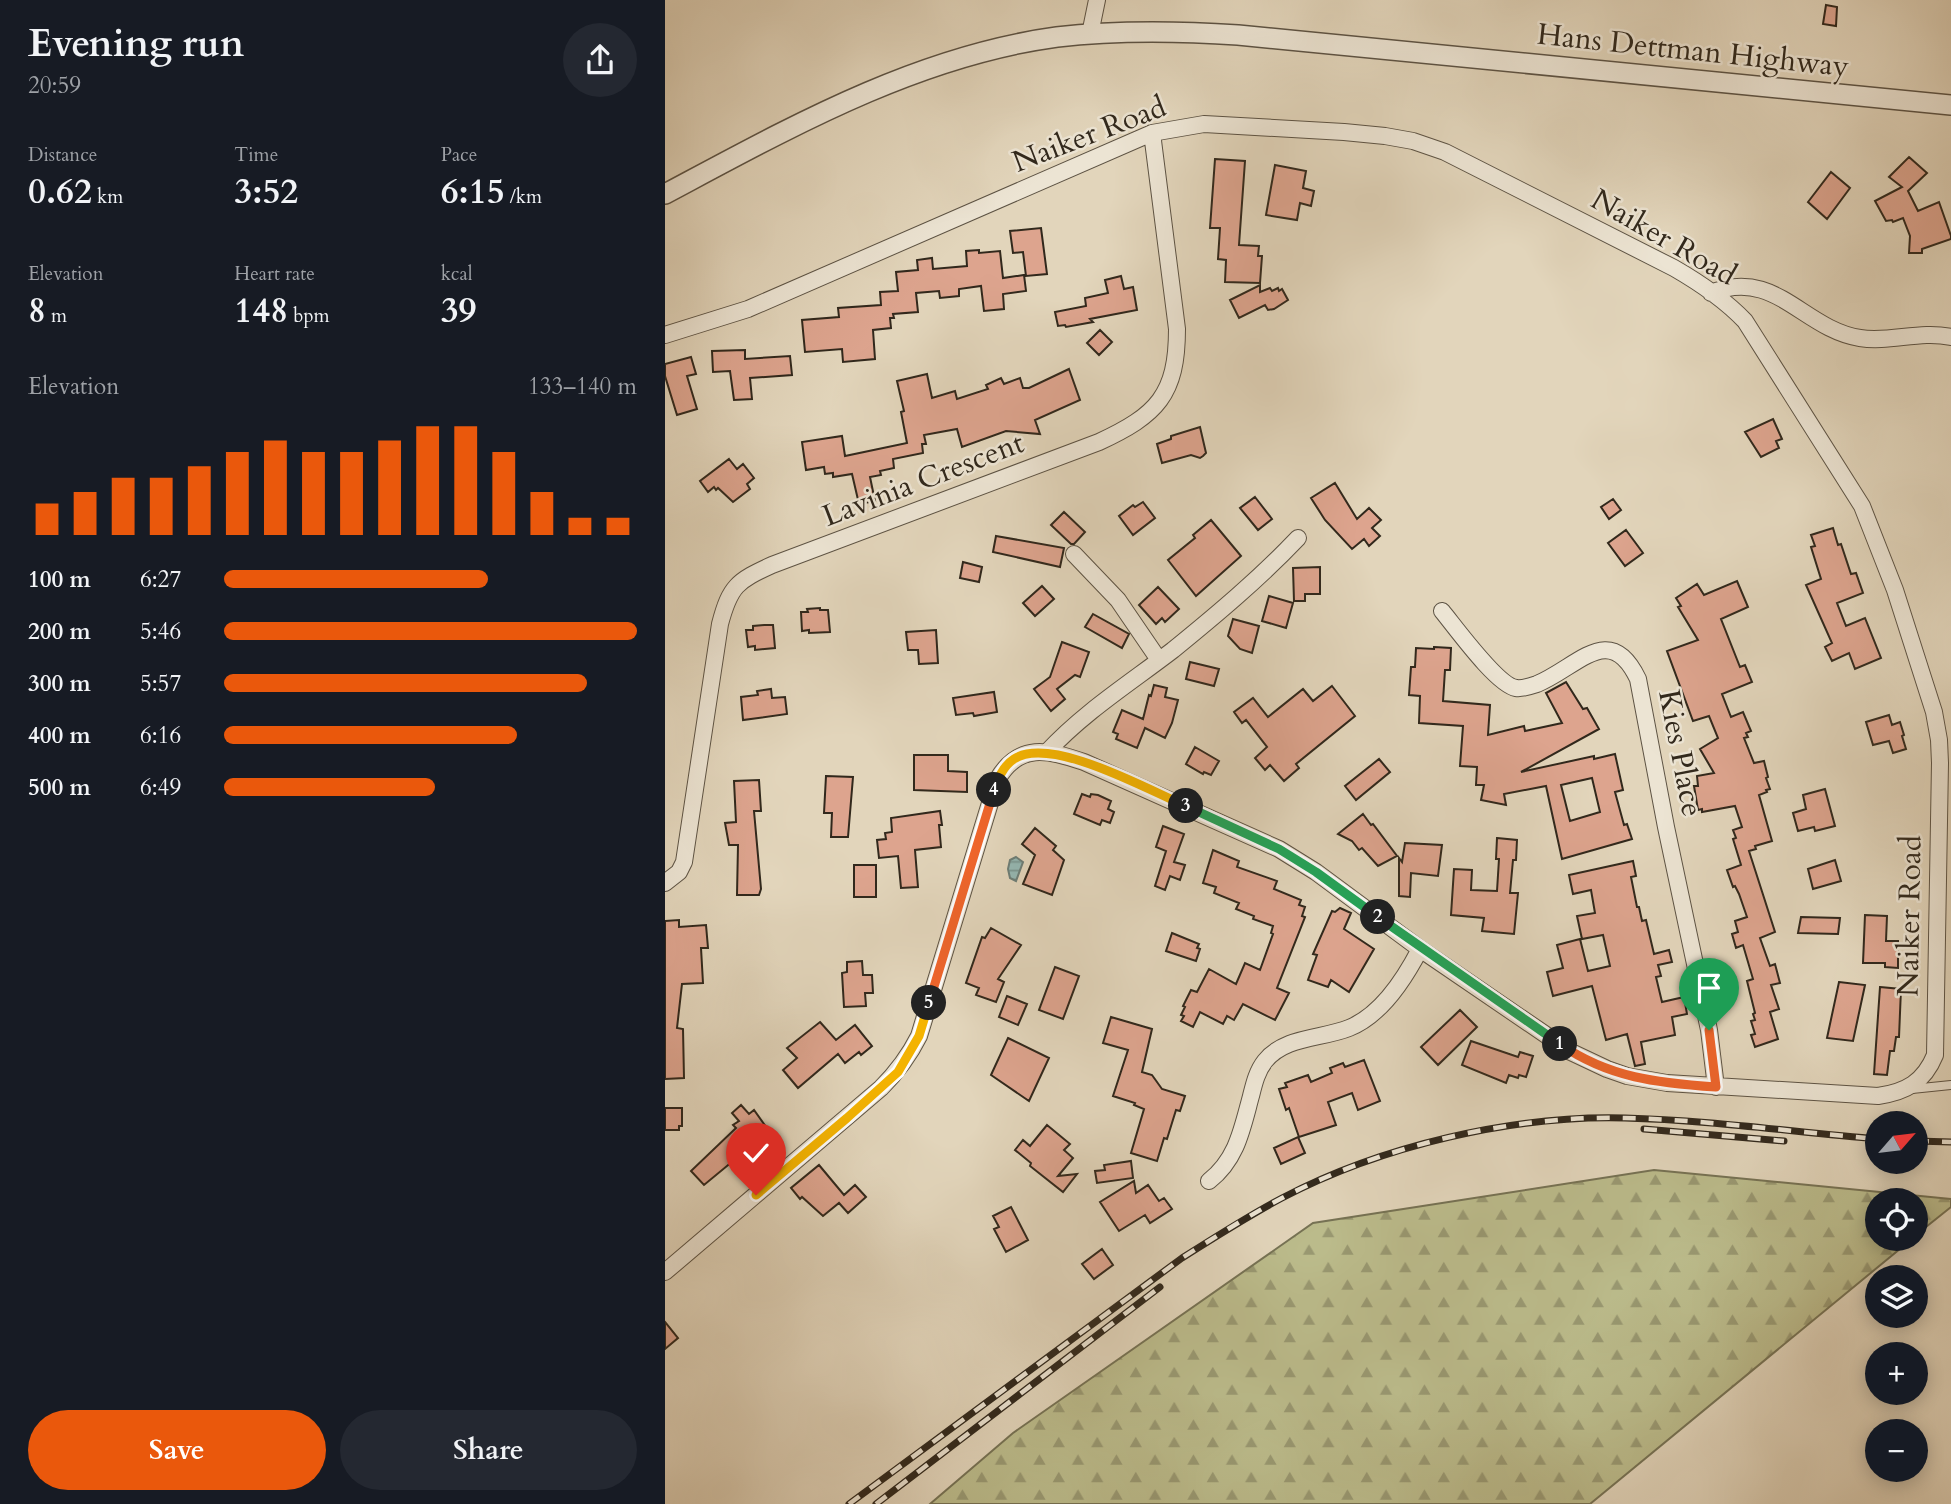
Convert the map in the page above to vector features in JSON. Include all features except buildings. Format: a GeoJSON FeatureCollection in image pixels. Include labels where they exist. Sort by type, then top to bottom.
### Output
{"type":"FeatureCollection","features":[{"type":"Feature","properties":{"kind":"street"},"geometry":{"type":"LineString","coordinates":[[1090,34],[1097,0]]}},
{"type":"Feature","properties":{"kind":"street","name":"Hans Dettman Highway"},"geometry":{"type":"LineString","coordinates":[[665,194],[824,112],[888,83],[949,61],[1004,47],[1056,37],[1090,34],[1169,31],[1238,35],[1951,105]]}},
{"type":"Feature","properties":{"kind":"street","name":"Naiker Road"},"geometry":{"type":"LineString","coordinates":[[665,335],[758,306],[1152,133],[1204,124],[1344,132],[1413,141],[1445,152],[1674,268],[1732,307],[1757,337],[1862,506],[1895,590],[1934,712],[1940,740],[1935,1055],[1925,1075],[1907,1089]]}},
{"type":"Feature","properties":{"kind":"street","name":"Lavinia Crescent"},"geometry":{"type":"LineString","coordinates":[[665,883],[679,872],[684,862],[720,624],[726,600],[734,588],[772,565],[1099,442],[1140,421],[1168,387],[1174,373],[1177,354],[1177,329],[1152,133]]}},
{"type":"Feature","properties":{"kind":"street"},"geometry":{"type":"LineString","coordinates":[[1711,293],[1739,285],[1768,290],[1818,321],[1859,338],[1878,340],[1933,333],[1951,337]]}},
{"type":"Feature","properties":{"kind":"street"},"geometry":{"type":"LineString","coordinates":[[1047,752],[1071,728],[1159,660],[1268,569],[1298,538]]}},
{"type":"Feature","properties":{"kind":"street"},"geometry":{"type":"LineString","coordinates":[[1074,554],[1118,600],[1159,660]]}},
{"type":"Feature","properties":{"kind":"street","name":"Kies Place"},"geometry":{"type":"LineString","coordinates":[[1442,611],[1489,667],[1505,683],[1517,688],[1545,681],[1599,650],[1611,649],[1623,654],[1632,665],[1638,679],[1709,1030],[1716,1087]]}},
{"type":"Feature","properties":{"kind":"street"},"geometry":{"type":"LineString","coordinates":[[665,1272],[898,1072],[919,1036],[997,780],[1005,766],[1024,754],[1047,752],[1084,762],[1268,843],[1316,872],[1420,949],[1571,1052],[1627,1076],[1716,1087],[1878,1096],[1907,1089]]}},
{"type":"Feature","properties":{"kind":"street"},"geometry":{"type":"LineString","coordinates":[[1209,1181],[1220,1172],[1235,1150],[1256,1078],[1265,1061],[1275,1052],[1292,1044],[1349,1029],[1373,1013],[1407,974],[1420,949]]}},
{"type":"Feature","properties":{"kind":"lane"},"geometry":{"type":"LineString","coordinates":[[1907,1089],[1951,1085]]}},
{"type":"Feature","properties":{"kind":"green space"},"geometry":{"type":"Polygon","coordinates":[[[1654,1170],[1865,1191],[1865,1251],[1897,1251],[1880,1265],[1865,1265],[1865,1278],[1590,1504],[930,1504],[1013,1433],[1313,1223],[1654,1170]]]}},
{"type":"Feature","properties":{"kind":"green space"},"geometry":{"type":"Polygon","coordinates":[[[1928,1197],[1951,1199],[1951,1207],[1928,1225],[1928,1197]]]}},
{"type":"Feature","properties":{"kind":"water"},"geometry":{"type":"Polygon","coordinates":[[[1016,857],[1023,862],[1016,881],[1010,878],[1008,869],[1010,860],[1016,857]]]}},
{"type":"Feature","properties":{"kind":"railway"},"geometry":{"type":"LineString","coordinates":[[849,1504],[1182,1258],[1282,1198],[1361,1163],[1448,1137],[1493,1128],[1582,1118],[1688,1121],[1865,1138]]}},
{"type":"Feature","properties":{"kind":"railway"},"geometry":{"type":"LineString","coordinates":[[1644,1129],[1784,1141]]}},
{"type":"Feature","properties":{"kind":"railway"},"geometry":{"type":"LineString","coordinates":[[1929,1141],[1951,1142]]}},
{"type":"Feature","properties":{"kind":"railway"},"geometry":{"type":"LineString","coordinates":[[876,1504],[1160,1287]]}},
{"type":"Feature","properties":{"kind":"route"},"geometry":{"type":"LineString","coordinates":[[756,1195],[881,1088],[898,1072],[909,1056],[919,1036],[997,780],[1005,766],[1024,754],[1056,753],[1084,762],[1279,849],[1316,872],[1420,949],[1571,1052],[1607,1069],[1627,1076],[1667,1083],[1716,1087],[1709,1030]]}}]}
